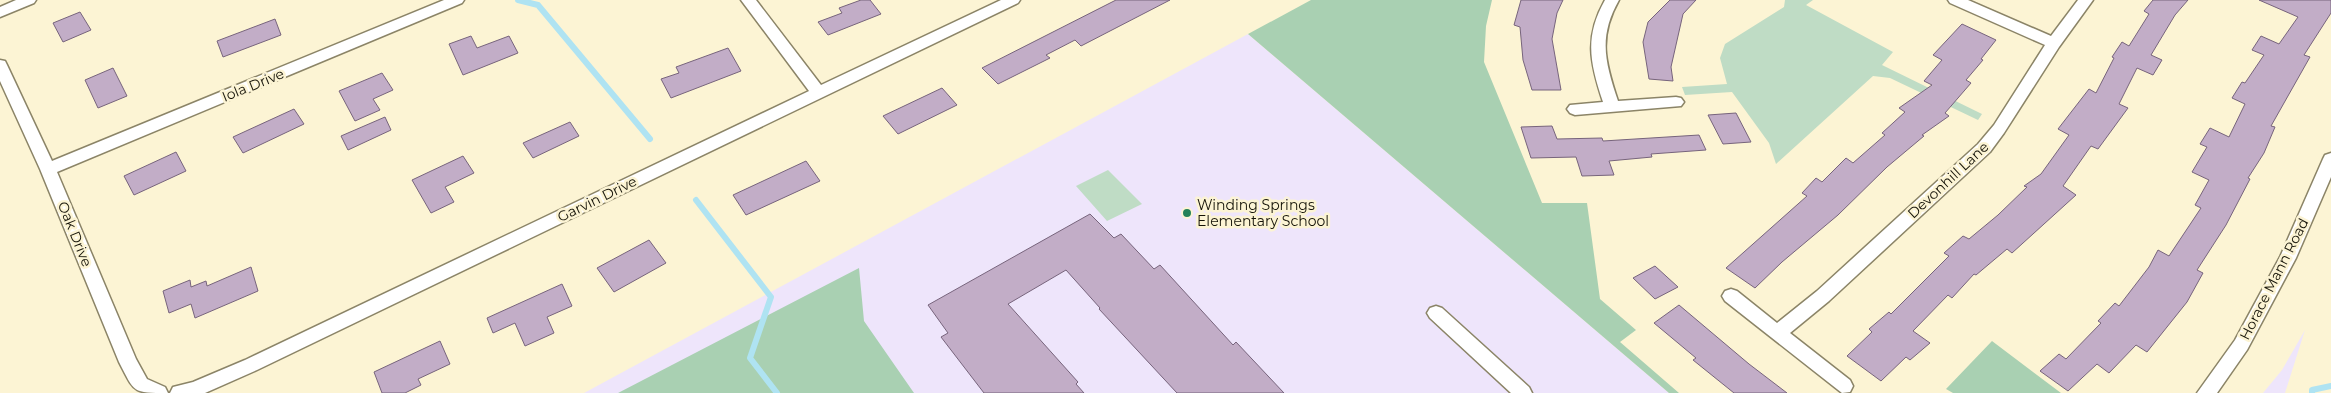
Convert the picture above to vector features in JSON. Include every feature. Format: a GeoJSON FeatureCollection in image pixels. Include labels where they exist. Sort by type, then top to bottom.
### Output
{"type":"FeatureCollection","features":[{"type":"Feature","properties":{"kind":"street"},"geometry":{"type":"LineString","coordinates":[[0,12],[29,0]]}},
{"type":"Feature","properties":{"kind":"street","name":"Iola Drive"},"geometry":{"type":"LineString","coordinates":[[48,169],[457,0]]}},
{"type":"Feature","properties":{"kind":"street"},"geometry":{"type":"LineString","coordinates":[[748,0],[819,93]]}},
{"type":"Feature","properties":{"kind":"street","name":"Garvin Drive"},"geometry":{"type":"LineString","coordinates":[[179,393],[195,390],[251,365],[1013,0]]}},
{"type":"Feature","properties":{"kind":"street"},"geometry":{"type":"LineString","coordinates":[[1612,0],[1602,18],[1596,42],[1598,58],[1612,106]]}},
{"type":"Feature","properties":{"kind":"street"},"geometry":{"type":"LineString","coordinates":[[1955,0],[2054,43]]}},
{"type":"Feature","properties":{"kind":"street","name":"Devonhill Lane"},"geometry":{"type":"LineString","coordinates":[[1777,333],[1823,296],[1984,148],[1999,129],[2054,43],[2086,0]]}},
{"type":"Feature","properties":{"kind":"street","name":"Oak Drive"},"geometry":{"type":"LineString","coordinates":[[0,65],[48,169],[128,362],[141,385],[158,393]]}},
{"type":"Feature","properties":{"kind":"street"},"geometry":{"type":"LineString","coordinates":[[1575,109],[1676,102]]}},
{"type":"Feature","properties":{"kind":"street","name":"Horace Mann Road"},"geometry":{"type":"LineString","coordinates":[[2206,393],[2242,345],[2288,258],[2331,159]]}},
{"type":"Feature","properties":{"kind":"street"},"geometry":{"type":"LineString","coordinates":[[1731,296],[1844,386]]}},
{"type":"Feature","properties":{"kind":"street"},"geometry":{"type":"LineString","coordinates":[[1436,313],[1524,393]]}},
{"type":"Feature","properties":{"kind":"shaded area","name":"Winding Springs Elementary School"},"geometry":{"type":"Polygon","coordinates":[[[1248,34],[1669,393],[584,393],[1248,34]]]}},
{"type":"Feature","properties":{"kind":"shaded area"},"geometry":{"type":"Polygon","coordinates":[[[2305,330],[2285,393],[2263,393],[2282,370],[2305,330]]]}},
{"type":"Feature","properties":{"kind":"green space"},"geometry":{"type":"Polygon","coordinates":[[[1311,0],[1492,0],[1486,26],[1484,62],[1542,203],[1587,203],[1600,299],[1636,330],[1620,342],[1679,393],[1669,393],[1248,34],[1311,0]]]}},
{"type":"Feature","properties":{"kind":"green space"},"geometry":{"type":"Polygon","coordinates":[[[1785,0],[1813,0],[1806,5],[1893,52],[1882,65],[1982,114],[1978,120],[1890,78],[1873,76],[1776,164],[1769,143],[1732,92],[1685,95],[1682,87],[1727,84],[1720,58],[1725,44],[1784,7],[1785,0]]]}},
{"type":"Feature","properties":{"kind":"green space"},"geometry":{"type":"Polygon","coordinates":[[[1108,170],[1142,204],[1107,221],[1076,186],[1108,170]]]}},
{"type":"Feature","properties":{"kind":"green space"},"geometry":{"type":"Polygon","coordinates":[[[859,268],[864,321],[914,393],[618,393],[859,268]]]}},
{"type":"Feature","properties":{"kind":"green space"},"geometry":{"type":"Polygon","coordinates":[[[1992,341],[2061,393],[1953,393],[1946,389],[1992,341]]]}},
{"type":"Feature","properties":{"kind":"building"},"geometry":{"type":"Polygon","coordinates":[[[861,0],[870,0],[881,14],[828,35],[818,22],[842,13],[839,8],[861,0]]]}},
{"type":"Feature","properties":{"kind":"building"},"geometry":{"type":"Polygon","coordinates":[[[1116,0],[1170,0],[1081,46],[1075,40],[1046,55],[1050,58],[998,84],[982,68],[1116,0]]]}},
{"type":"Feature","properties":{"kind":"building"},"geometry":{"type":"Polygon","coordinates":[[[1521,0],[1563,0],[1557,13],[1552,39],[1561,90],[1532,90],[1523,60],[1520,27],[1514,25],[1521,0]]]}},
{"type":"Feature","properties":{"kind":"building"},"geometry":{"type":"Polygon","coordinates":[[[1670,0],[1696,0],[1683,14],[1671,67],[1673,81],[1649,79],[1643,42],[1648,22],[1670,0]]]}},
{"type":"Feature","properties":{"kind":"building"},"geometry":{"type":"Polygon","coordinates":[[[2153,0],[2188,0],[2175,15],[2151,55],[2162,60],[2153,75],[2137,68],[2119,104],[2128,108],[2098,149],[2091,146],[2063,186],[2076,195],[2012,253],[2007,249],[1976,275],[1974,274],[1952,298],[1948,295],[1913,331],[1930,343],[1910,360],[1906,357],[1881,381],[1847,356],[1872,332],[1869,329],[1889,312],[1891,314],[1949,256],[1944,253],[1963,236],[1969,239],[2027,187],[2024,186],[2041,174],[2069,135],[2058,129],[2089,89],[2096,93],[2114,58],[2112,57],[2122,42],[2129,46],[2149,14],[2144,11],[2153,0]]]}},
{"type":"Feature","properties":{"kind":"building"},"geometry":{"type":"Polygon","coordinates":[[[2259,0],[2331,0],[2331,13],[2304,55],[2310,57],[2271,126],[2275,127],[2264,153],[2248,178],[2250,179],[2226,225],[2197,270],[2203,273],[2187,302],[2147,352],[2136,345],[2109,373],[2097,364],[2068,391],[2040,371],[2059,354],[2066,359],[2101,323],[2098,321],[2115,303],[2119,306],[2149,267],[2158,250],[2169,256],[2201,208],[2195,205],[2209,180],[2192,172],[2207,147],[2200,144],[2210,128],[2229,137],[2245,104],[2232,98],[2242,82],[2245,83],[2264,55],[2252,50],[2261,36],[2279,44],[2298,17],[2259,0]]]}},
{"type":"Feature","properties":{"kind":"building"},"geometry":{"type":"Polygon","coordinates":[[[80,12],[91,30],[63,42],[53,23],[80,12]]]}},
{"type":"Feature","properties":{"kind":"building"},"geometry":{"type":"Polygon","coordinates":[[[275,19],[281,35],[223,57],[217,41],[275,19]]]}},
{"type":"Feature","properties":{"kind":"building"},"geometry":{"type":"Polygon","coordinates":[[[1962,24],[1996,40],[1981,59],[1983,60],[1966,80],[1971,83],[1945,113],[1949,116],[1922,135],[1924,136],[1887,167],[1838,215],[1782,262],[1755,288],[1726,268],[1807,196],[1802,193],[1816,178],[1822,182],[1846,158],[1853,163],[1885,135],[1882,133],[1905,112],[1899,108],[1932,85],[1924,81],[1942,60],[1933,55],[1962,24]]]}},
{"type":"Feature","properties":{"kind":"building"},"geometry":{"type":"Polygon","coordinates":[[[471,36],[477,48],[509,36],[518,53],[463,75],[449,44],[471,36]]]}},
{"type":"Feature","properties":{"kind":"building"},"geometry":{"type":"Polygon","coordinates":[[[728,48],[741,71],[671,98],[661,79],[679,73],[676,67],[728,48]]]}},
{"type":"Feature","properties":{"kind":"building"},"geometry":{"type":"Polygon","coordinates":[[[113,68],[127,96],[98,108],[85,80],[113,68]]]}},
{"type":"Feature","properties":{"kind":"building"},"geometry":{"type":"Polygon","coordinates":[[[382,73],[393,90],[373,99],[380,110],[355,121],[339,91],[382,73]]]}},
{"type":"Feature","properties":{"kind":"building"},"geometry":{"type":"Polygon","coordinates":[[[942,88],[957,105],[898,134],[883,116],[942,88]]]}},
{"type":"Feature","properties":{"kind":"building"},"geometry":{"type":"Polygon","coordinates":[[[294,109],[304,124],[243,153],[233,137],[294,109]]]}},
{"type":"Feature","properties":{"kind":"building"},"geometry":{"type":"Polygon","coordinates":[[[1736,113],[1751,142],[1723,144],[1708,115],[1736,113]]]}},
{"type":"Feature","properties":{"kind":"building"},"geometry":{"type":"Polygon","coordinates":[[[385,117],[391,130],[348,150],[341,136],[385,117]]]}},
{"type":"Feature","properties":{"kind":"building"},"geometry":{"type":"Polygon","coordinates":[[[570,122],[579,136],[533,158],[523,143],[570,122]]]}},
{"type":"Feature","properties":{"kind":"building"},"geometry":{"type":"Polygon","coordinates":[[[1552,126],[1557,139],[1602,138],[1603,141],[1699,135],[1706,150],[1651,154],[1652,157],[1609,161],[1614,175],[1582,176],[1576,157],[1531,158],[1521,127],[1552,126]]]}},
{"type":"Feature","properties":{"kind":"building"},"geometry":{"type":"Polygon","coordinates":[[[176,152],[186,171],[134,195],[124,176],[176,152]]]}},
{"type":"Feature","properties":{"kind":"building"},"geometry":{"type":"Polygon","coordinates":[[[463,156],[474,173],[445,187],[454,202],[431,213],[412,180],[463,156]]]}},
{"type":"Feature","properties":{"kind":"building"},"geometry":{"type":"Polygon","coordinates":[[[806,161],[820,181],[746,215],[733,195],[806,161]]]}},
{"type":"Feature","properties":{"kind":"building"},"geometry":{"type":"Polygon","coordinates":[[[1090,214],[1114,238],[1121,234],[1154,269],[1160,265],[1233,345],[1236,342],[1284,393],[1177,393],[1099,309],[1066,270],[1008,304],[1078,382],[1076,384],[1084,393],[984,393],[941,337],[948,333],[928,305],[1090,214]]]}},
{"type":"Feature","properties":{"kind":"building"},"geometry":{"type":"Polygon","coordinates":[[[649,240],[666,263],[614,292],[597,268],[649,240]]]}},
{"type":"Feature","properties":{"kind":"building"},"geometry":{"type":"Polygon","coordinates":[[[1655,266],[1678,287],[1655,299],[1633,278],[1655,266]]]}},
{"type":"Feature","properties":{"kind":"building"},"geometry":{"type":"Polygon","coordinates":[[[251,267],[258,291],[195,318],[191,304],[169,313],[163,291],[190,280],[191,287],[206,281],[207,286],[251,267]]]}},
{"type":"Feature","properties":{"kind":"building"},"geometry":{"type":"Polygon","coordinates":[[[562,284],[572,306],[547,317],[554,333],[525,346],[515,323],[493,333],[487,318],[562,284]]]}},
{"type":"Feature","properties":{"kind":"building"},"geometry":{"type":"Polygon","coordinates":[[[1679,305],[1749,364],[1787,393],[1734,393],[1693,360],[1696,358],[1654,323],[1679,305]]]}},
{"type":"Feature","properties":{"kind":"building"},"geometry":{"type":"Polygon","coordinates":[[[440,341],[450,364],[418,379],[421,385],[405,393],[382,393],[374,372],[440,341]]]}},
{"type":"Feature","properties":{"kind":"waterway"},"geometry":{"type":"LineString","coordinates":[[518,0],[538,5],[650,139]]}},
{"type":"Feature","properties":{"kind":"waterway"},"geometry":{"type":"LineString","coordinates":[[696,200],[771,297],[750,358],[777,393]]}},
{"type":"Feature","properties":{"kind":"waterway"},"geometry":{"type":"LineString","coordinates":[[2312,393],[2312,390],[2331,386]]}},
{"type":"Feature","properties":{"kind":"place","name":"Winding Springs Elementary School"},"geometry":{"type":"Point","coordinates":[1187,213]}}]}
